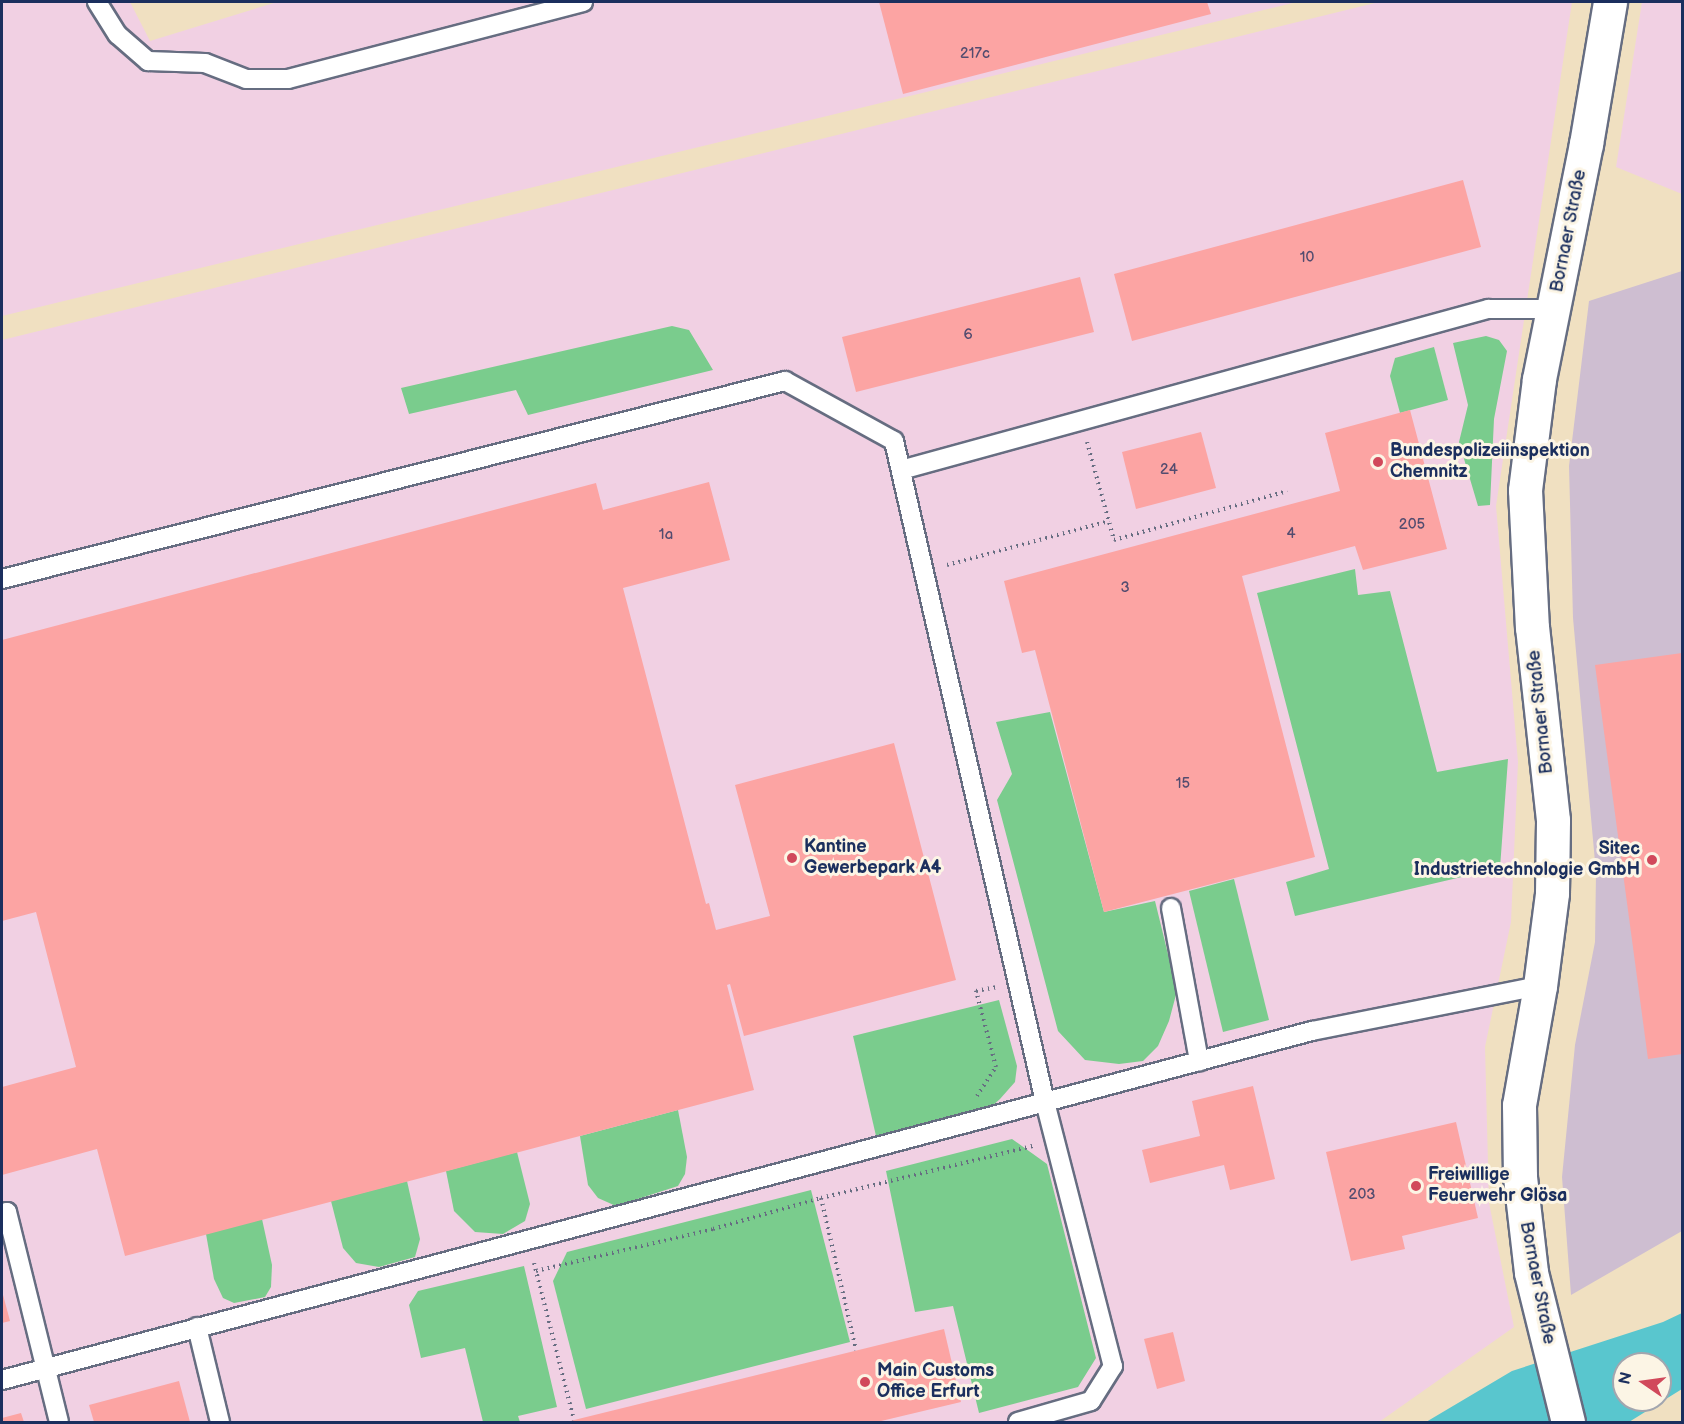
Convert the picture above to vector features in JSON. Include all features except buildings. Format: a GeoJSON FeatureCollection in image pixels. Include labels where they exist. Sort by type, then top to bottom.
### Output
{"type":"FeatureCollection","features":[{"type":"Feature","properties":{"kind":"main road","name":"Bornaer Straße"},"geometry":{"type":"LineString","coordinates":[[1568,1422],[1540,1314],[1525,1236],[1518,1142],[1519,1105],[1540,986],[1552,893],[1553,820],[1532,628],[1525,490],[1532,419],[1586,144],[1610,2]]}},
{"type":"Feature","properties":{"kind":"lane"},"geometry":{"type":"LineString","coordinates":[[97,2],[118,35],[148,62],[205,63],[246,78],[288,79],[583,2]]}},
{"type":"Feature","properties":{"kind":"lane"},"geometry":{"type":"LineString","coordinates":[[901,470],[1488,309],[1553,309]]}},
{"type":"Feature","properties":{"kind":"lane"},"geometry":{"type":"LineString","coordinates":[[2,579],[785,381],[894,441],[1045,1102],[1113,1366],[1091,1401],[1018,1422]]}},
{"type":"Feature","properties":{"kind":"lane"},"geometry":{"type":"LineString","coordinates":[[1171,908],[1199,1060]]}},
{"type":"Feature","properties":{"kind":"lane"},"geometry":{"type":"LineString","coordinates":[[2,1380],[1312,1030],[1540,986]]}},
{"type":"Feature","properties":{"kind":"lane"},"geometry":{"type":"LineString","coordinates":[[2,1213],[7,1212],[59,1422]]}},
{"type":"Feature","properties":{"kind":"lane"},"geometry":{"type":"LineString","coordinates":[[197,1327],[220,1422]]}},
{"type":"Feature","properties":{"kind":"path"},"geometry":{"type":"LineString","coordinates":[[1081,421],[1114,540],[1287,490]]}},
{"type":"Feature","properties":{"kind":"path"},"geometry":{"type":"LineString","coordinates":[[924,571],[1109,521]]}},
{"type":"Feature","properties":{"kind":"path"},"geometry":{"type":"LineString","coordinates":[[984,1118],[975,1098],[996,1067],[976,991],[1018,984]]}},
{"type":"Feature","properties":{"kind":"path"},"geometry":{"type":"LineString","coordinates":[[536,1271],[713,1229],[821,1198],[1055,1141]]}},
{"type":"Feature","properties":{"kind":"path"},"geometry":{"type":"LineString","coordinates":[[821,1198],[856,1350]]}},
{"type":"Feature","properties":{"kind":"path"},"geometry":{"type":"LineString","coordinates":[[528,1239],[574,1420]]}},
{"type":"Feature","properties":{"kind":"shaded area"},"geometry":{"type":"Polygon","coordinates":[[[2,2],[130,2],[150,41],[277,2],[1297,2],[2,316],[2,2]]]}},
{"type":"Feature","properties":{"kind":"shaded area"},"geometry":{"type":"Polygon","coordinates":[[[1379,2],[1572,2],[1496,506],[1518,762],[1511,922],[1485,1047],[1489,1203],[1514,1327],[1379,1422],[2,1422],[2,340],[1379,2]]]}},
{"type":"Feature","properties":{"kind":"shaded area"},"geometry":{"type":"Polygon","coordinates":[[[1642,2],[1682,2],[1682,194],[1616,167],[1642,2]]]}},
{"type":"Feature","properties":{"kind":"shaded area"},"geometry":{"type":"Polygon","coordinates":[[[1682,271],[1682,1231],[1571,1295],[1562,1177],[1575,1045],[1595,942],[1596,873],[1573,618],[1569,466],[1589,301],[1682,271]]]}},
{"type":"Feature","properties":{"kind":"green space"},"geometry":{"type":"Polygon","coordinates":[[[672,326],[689,330],[713,370],[528,415],[516,390],[409,414],[401,388],[672,326]]]}},
{"type":"Feature","properties":{"kind":"green space"},"geometry":{"type":"Polygon","coordinates":[[[1486,336],[1499,340],[1507,351],[1494,419],[1490,505],[1478,506],[1459,442],[1468,405],[1453,343],[1486,336]]]}},
{"type":"Feature","properties":{"kind":"green space"},"geometry":{"type":"Polygon","coordinates":[[[1434,347],[1448,400],[1400,413],[1390,376],[1395,358],[1434,347]]]}},
{"type":"Feature","properties":{"kind":"green space"},"geometry":{"type":"Polygon","coordinates":[[[1355,569],[1358,595],[1390,591],[1437,772],[1508,759],[1500,868],[1295,916],[1286,882],[1329,869],[1257,593],[1355,569]]]}},
{"type":"Feature","properties":{"kind":"green space"},"geometry":{"type":"Polygon","coordinates":[[[1050,712],[1104,912],[1155,901],[1177,991],[1169,1021],[1158,1046],[1143,1061],[1119,1064],[1085,1060],[1058,1031],[997,800],[1012,774],[996,722],[1050,712]]]}},
{"type":"Feature","properties":{"kind":"green space"},"geometry":{"type":"Polygon","coordinates":[[[1234,879],[1269,1020],[1223,1032],[1189,891],[1234,879]]]}},
{"type":"Feature","properties":{"kind":"green space"},"geometry":{"type":"Polygon","coordinates":[[[999,1000],[1017,1066],[1015,1082],[1000,1099],[992,1106],[876,1136],[853,1036],[999,1000]]]}},
{"type":"Feature","properties":{"kind":"green space"},"geometry":{"type":"Polygon","coordinates":[[[678,1110],[687,1157],[685,1174],[678,1186],[616,1206],[598,1198],[588,1185],[580,1136],[678,1110]]]}},
{"type":"Feature","properties":{"kind":"green space"},"geometry":{"type":"Polygon","coordinates":[[[1012,1139],[1047,1164],[1096,1358],[1078,1387],[979,1413],[953,1306],[915,1312],[886,1171],[1012,1139]]]}},
{"type":"Feature","properties":{"kind":"green space"},"geometry":{"type":"Polygon","coordinates":[[[517,1152],[530,1204],[525,1221],[503,1234],[475,1232],[454,1211],[446,1171],[517,1152]]]}},
{"type":"Feature","properties":{"kind":"green space"},"geometry":{"type":"Polygon","coordinates":[[[407,1181],[420,1239],[415,1257],[379,1267],[356,1263],[343,1248],[331,1201],[407,1181]]]}},
{"type":"Feature","properties":{"kind":"green space"},"geometry":{"type":"Polygon","coordinates":[[[811,1190],[850,1342],[586,1409],[553,1281],[567,1252],[811,1190]]]}},
{"type":"Feature","properties":{"kind":"green space"},"geometry":{"type":"Polygon","coordinates":[[[262,1219],[272,1265],[271,1287],[265,1297],[234,1303],[223,1298],[214,1279],[206,1234],[262,1219]]]}},
{"type":"Feature","properties":{"kind":"green space"},"geometry":{"type":"Polygon","coordinates":[[[524,1266],[557,1407],[518,1416],[520,1422],[483,1422],[465,1348],[421,1358],[409,1305],[418,1291],[524,1266]]]}},
{"type":"Feature","properties":{"kind":"water"},"geometry":{"type":"Polygon","coordinates":[[[1682,1313],[1682,1389],[1672,1395],[1672,1352],[1612,1352],[1612,1412],[1645,1412],[1629,1422],[1426,1422],[1512,1371],[1663,1322],[1682,1313]]]}},
{"type":"Feature","properties":{"kind":"place","name":"Bundespolizeiinspektion Chemnitz"},"geometry":{"type":"Point","coordinates":[1378,462]}},
{"type":"Feature","properties":{"kind":"place","name":"Kantine Gewerbepark A4"},"geometry":{"type":"Point","coordinates":[792,858]}},
{"type":"Feature","properties":{"kind":"place","name":"Sitec Industrietechnologie GmbH"},"geometry":{"type":"Point","coordinates":[1652,860]}},
{"type":"Feature","properties":{"kind":"place","name":"Freiwillige Feuerwehr Glösa"},"geometry":{"type":"Point","coordinates":[1416,1186]}},
{"type":"Feature","properties":{"kind":"place","name":"Main Customs Office Erfurt"},"geometry":{"type":"Point","coordinates":[865,1382]}}]}
